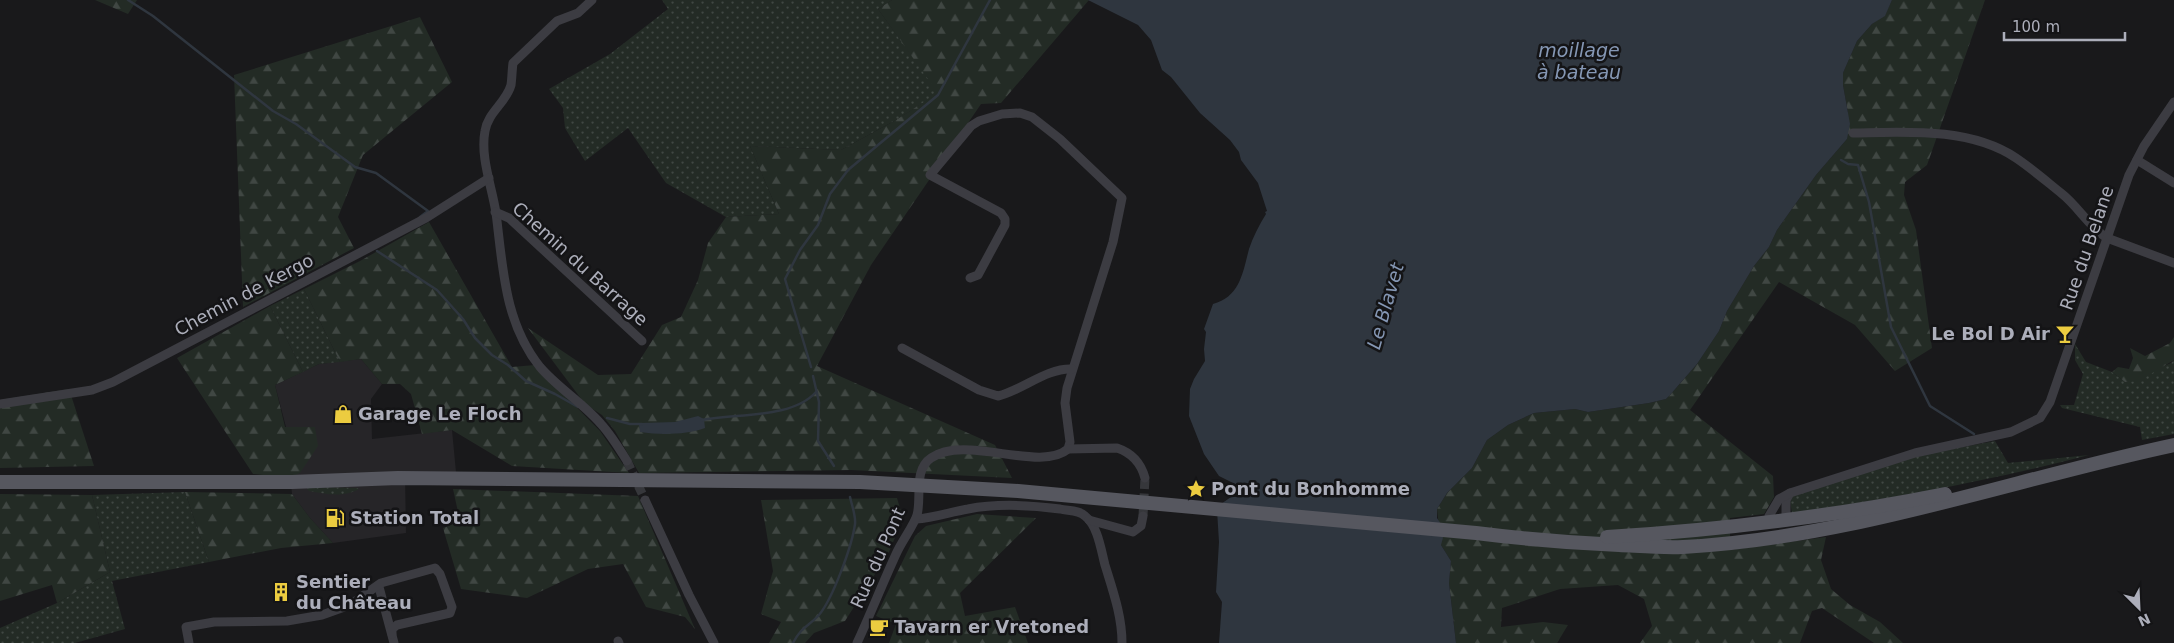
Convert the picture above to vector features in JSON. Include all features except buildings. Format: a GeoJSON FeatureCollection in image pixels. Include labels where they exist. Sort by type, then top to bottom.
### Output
{"type":"FeatureCollection","features":[{"type":"Feature","properties":{"kind":"main road"},"geometry":{"type":"LineString","coordinates":[[0,482],[282,482],[398,478],[860,482],[1018,491],[1143,509],[1476,533],[1597,538],[1754,524],[1865,510],[1986,486],[2174,441]]}},
{"type":"Feature","properties":{"kind":"main road"},"geometry":{"type":"LineString","coordinates":[[1476,533],[1550,542],[1652,547],[1682,547],[1762,540],[1823,530],[1929,507],[2174,445]]}},
{"type":"Feature","properties":{"kind":"street"},"geometry":{"type":"LineString","coordinates":[[592,0],[578,13],[557,21],[513,62],[511,86],[490,114],[485,130],[484,149],[496,212],[506,294],[524,342],[547,374],[601,423],[627,461]]}},
{"type":"Feature","properties":{"kind":"street","name":"Rue du Belane"},"geometry":{"type":"LineString","coordinates":[[1769,516],[1778,498],[1790,492],[1915,453],[2011,432],[2040,418],[2048,407],[2107,238],[2137,160],[2174,102]]}},
{"type":"Feature","properties":{"kind":"street"},"geometry":{"type":"LineString","coordinates":[[918,485],[930,458],[942,453],[954,450],[1042,456],[1062,454],[1068,448],[1070,442],[1065,403],[1067,388],[1122,206],[1122,198],[1060,139],[1032,117],[1020,113],[1002,114],[978,121],[971,126],[930,175],[1000,213],[1005,219],[1004,225],[978,275],[970,278]]}},
{"type":"Feature","properties":{"kind":"street"},"geometry":{"type":"LineString","coordinates":[[1853,133],[1934,132],[1992,145],[2015,157],[2061,193],[2098,232],[2107,238],[2174,263]]}},
{"type":"Feature","properties":{"kind":"street"},"geometry":{"type":"LineString","coordinates":[[2137,160],[2174,183]]}},
{"type":"Feature","properties":{"kind":"street","name":"Chemin de Kergo"},"geometry":{"type":"LineString","coordinates":[[0,404],[92,390],[113,382],[426,218],[489,178]]}},
{"type":"Feature","properties":{"kind":"street","name":"Chemin du Barrage"},"geometry":{"type":"LineString","coordinates":[[496,212],[509,218],[642,341]]}},
{"type":"Feature","properties":{"kind":"street"},"geometry":{"type":"LineString","coordinates":[[902,348],[979,390],[998,396],[1047,374],[1063,369],[1072,370]]}},
{"type":"Feature","properties":{"kind":"street"},"geometry":{"type":"LineString","coordinates":[[1068,448],[1106,447],[1125,450],[1137,460],[1144,478]]}},
{"type":"Feature","properties":{"kind":"street","name":"Rue du Pont"},"geometry":{"type":"LineString","coordinates":[[857,643],[905,535],[916,518],[919,503],[918,485]]}},
{"type":"Feature","properties":{"kind":"street"},"geometry":{"type":"LineString","coordinates":[[1786,515],[1786,500],[1790,492]]}},
{"type":"Feature","properties":{"kind":"street"},"geometry":{"type":"LineString","coordinates":[[645,500],[689,595],[714,643]]}},
{"type":"Feature","properties":{"kind":"street"},"geometry":{"type":"LineString","coordinates":[[916,518],[929,518],[983,507],[1016,506],[1079,512],[1089,520],[1096,533],[1120,617],[1122,643]]}},
{"type":"Feature","properties":{"kind":"street"},"geometry":{"type":"LineString","coordinates":[[1089,520],[1133,532],[1141,526],[1143,509]]}},
{"type":"Feature","properties":{"kind":"street"},"geometry":{"type":"LineString","coordinates":[[189,643],[186,627],[214,622],[287,621],[322,616],[350,605],[381,584],[435,568],[440,574],[452,607],[450,613],[397,625],[392,630],[393,638]]}},
{"type":"Feature","properties":{"kind":"street"},"geometry":{"type":"LineString","coordinates":[[379,587],[393,638]]}},
{"type":"Feature","properties":{"kind":"shaded area"},"geometry":{"type":"Polygon","coordinates":[[[361,359],[382,384],[371,399],[372,439],[452,430],[456,472],[405,473],[406,533],[333,543],[310,518],[292,494],[286,427],[275,385],[319,364],[361,359]]]}},
{"type":"Feature","properties":{"kind":"green space"},"geometry":{"type":"Polygon","coordinates":[[[95,0],[137,0],[128,14],[95,0]]]}},
{"type":"Feature","properties":{"kind":"green space"},"geometry":{"type":"Polygon","coordinates":[[[662,0],[892,0],[878,9],[939,93],[896,120],[841,150],[750,146],[779,214],[726,217],[666,183],[628,128],[585,161],[565,128],[563,108],[549,89],[610,54],[668,9],[662,0]]]}},
{"type":"Feature","properties":{"kind":"green space"},"geometry":{"type":"Polygon","coordinates":[[[892,0],[1089,0],[1001,103],[981,104],[871,265],[817,366],[995,445],[1012,478],[851,470],[639,473],[615,431],[602,415],[585,404],[528,328],[598,375],[631,374],[662,325],[681,317],[698,280],[708,243],[726,217],[779,214],[750,146],[841,150],[896,120],[938,93],[878,9],[892,0]]]}},
{"type":"Feature","properties":{"kind":"green space"},"geometry":{"type":"Polygon","coordinates":[[[1892,0],[1985,0],[1927,165],[1905,182],[1904,195],[1916,230],[1932,348],[1895,371],[1855,325],[1779,282],[1690,410],[1773,476],[1774,497],[1764,514],[1730,518],[1730,550],[1826,537],[1821,560],[1831,589],[1850,605],[1880,622],[1903,643],[1874,643],[1822,608],[1812,611],[1800,643],[1640,643],[1652,626],[1644,599],[1618,585],[1560,589],[1502,608],[1501,627],[1543,622],[1568,625],[1557,643],[1456,643],[1449,583],[1451,561],[1441,545],[1437,509],[1447,493],[1472,468],[1487,440],[1508,425],[1534,413],[1575,409],[1588,412],[1649,403],[1666,399],[1670,395],[1697,364],[1719,331],[1727,311],[1754,266],[1769,247],[1777,230],[1816,175],[1847,139],[1848,113],[1843,73],[1857,41],[1872,24],[1885,15],[1892,0]]]}},
{"type":"Feature","properties":{"kind":"green space"},"geometry":{"type":"Polygon","coordinates":[[[420,17],[452,82],[363,155],[338,217],[354,248],[243,307],[234,75],[420,17]]]}},
{"type":"Feature","properties":{"kind":"green space"},"geometry":{"type":"Polygon","coordinates":[[[429,222],[512,367],[535,365],[600,431],[629,473],[512,466],[452,430],[422,434],[411,394],[400,384],[382,384],[361,359],[340,362],[304,289],[360,261],[429,222]]]}},
{"type":"Feature","properties":{"kind":"green space"},"geometry":{"type":"Polygon","coordinates":[[[304,289],[340,362],[319,364],[303,372],[270,306],[304,289]]]}},
{"type":"Feature","properties":{"kind":"green space"},"geometry":{"type":"Polygon","coordinates":[[[270,306],[303,372],[275,385],[285,427],[315,427],[318,446],[300,473],[290,478],[253,474],[177,358],[270,306]]]}},
{"type":"Feature","properties":{"kind":"green space"},"geometry":{"type":"Polygon","coordinates":[[[2174,337],[2174,360],[2139,381],[2125,382],[2112,372],[2118,367],[2129,369],[2133,358],[2130,348],[2145,356],[2170,343],[2174,337]]]}},
{"type":"Feature","properties":{"kind":"green space"},"geometry":{"type":"Polygon","coordinates":[[[2075,344],[2086,362],[2112,372],[2125,382],[2171,363],[2174,360],[2174,434],[2142,440],[2140,427],[2062,408],[2060,405],[2074,405],[2083,374],[2075,360],[2075,344]]]}},
{"type":"Feature","properties":{"kind":"green space"},"geometry":{"type":"Polygon","coordinates":[[[69,389],[94,466],[0,468],[0,400],[69,389]]]}},
{"type":"Feature","properties":{"kind":"green space"},"geometry":{"type":"Polygon","coordinates":[[[1995,441],[2008,463],[2089,455],[2016,473],[1942,488],[1792,513],[1790,501],[1793,496],[1915,456],[1995,441]]]}},
{"type":"Feature","properties":{"kind":"green space"},"geometry":{"type":"Polygon","coordinates":[[[309,487],[359,489],[347,494],[334,494],[309,491],[307,489],[309,487]]]}},
{"type":"Feature","properties":{"kind":"green space"},"geometry":{"type":"Polygon","coordinates":[[[453,489],[638,496],[695,629],[685,617],[646,607],[623,564],[588,569],[527,598],[461,589],[443,528],[460,521],[453,489]]]}},
{"type":"Feature","properties":{"kind":"green space"},"geometry":{"type":"Polygon","coordinates":[[[185,492],[209,562],[112,581],[125,629],[75,643],[0,643],[0,628],[57,603],[110,572],[92,495],[185,492]]]}},
{"type":"Feature","properties":{"kind":"green space"},"geometry":{"type":"Polygon","coordinates":[[[185,492],[292,494],[310,518],[333,543],[281,548],[209,562],[185,492]]]}},
{"type":"Feature","properties":{"kind":"green space"},"geometry":{"type":"Polygon","coordinates":[[[0,494],[92,495],[110,572],[57,603],[52,585],[0,601],[0,494]]]}},
{"type":"Feature","properties":{"kind":"green space"},"geometry":{"type":"Polygon","coordinates":[[[897,498],[903,518],[889,552],[845,621],[814,633],[805,643],[769,643],[781,622],[761,614],[773,571],[761,500],[897,498]]]}},
{"type":"Feature","properties":{"kind":"green space"},"geometry":{"type":"Polygon","coordinates":[[[977,514],[1036,518],[960,593],[965,616],[1015,607],[1028,643],[889,643],[896,624],[876,616],[915,536],[926,526],[977,514]]]}},
{"type":"Feature","properties":{"kind":"water"},"geometry":{"type":"Polygon","coordinates":[[[1088,0],[1892,0],[1885,16],[1872,24],[1857,41],[1843,73],[1843,85],[1850,124],[1847,139],[1816,175],[1777,230],[1769,247],[1754,266],[1727,311],[1719,331],[1697,364],[1670,395],[1666,399],[1649,403],[1588,412],[1575,409],[1534,413],[1508,425],[1487,440],[1472,468],[1447,493],[1437,509],[1437,518],[1444,534],[1441,545],[1451,561],[1449,583],[1456,643],[1219,643],[1222,602],[1216,592],[1219,542],[1217,510],[1221,504],[1231,497],[1238,497],[1237,485],[1219,476],[1204,454],[1189,416],[1190,389],[1205,361],[1206,332],[1204,329],[1213,304],[1222,301],[1235,290],[1242,275],[1256,231],[1267,211],[1258,183],[1241,160],[1239,152],[1230,140],[1200,113],[1171,77],[1162,70],[1151,40],[1138,25],[1088,0]]]}},
{"type":"Feature","properties":{"kind":"water"},"geometry":{"type":"Polygon","coordinates":[[[698,416],[704,419],[705,428],[673,434],[640,432],[639,425],[641,423],[675,422],[698,416]]]}},
{"type":"Feature","properties":{"kind":"waterway"},"geometry":{"type":"LineString","coordinates":[[128,0],[153,16],[273,111],[296,124],[355,167],[376,173],[428,211],[420,217]]}},
{"type":"Feature","properties":{"kind":"waterway"},"geometry":{"type":"LineString","coordinates":[[811,367],[785,279],[800,250],[818,225],[830,194],[848,170],[938,95],[990,0]]}},
{"type":"Feature","properties":{"kind":"waterway"},"geometry":{"type":"LineString","coordinates":[[1841,160],[1848,164],[1858,165],[1869,202],[1891,327],[1930,406],[1974,434]]}},
{"type":"Feature","properties":{"kind":"waterway"},"geometry":{"type":"LineString","coordinates":[[377,251],[437,290],[463,319],[475,338],[492,355],[508,365],[526,381],[578,407]]}},
{"type":"Feature","properties":{"kind":"waterway"},"geometry":{"type":"LineString","coordinates":[[813,376],[819,402],[818,441],[834,466]]}},
{"type":"Feature","properties":{"kind":"waterway"},"geometry":{"type":"LineString","coordinates":[[702,420],[778,411],[806,401],[816,392]]}},
{"type":"Feature","properties":{"kind":"waterway"},"geometry":{"type":"LineString","coordinates":[[607,418],[630,424],[642,424]]}},
{"type":"Feature","properties":{"kind":"waterway"},"geometry":{"type":"LineString","coordinates":[[793,643],[799,633],[819,615],[830,597],[841,571],[855,524],[850,497]]}},
{"type":"Feature","properties":{"kind":"tunnel"},"geometry":{"type":"LineString","coordinates":[[627,461],[645,500]]}},
{"type":"Feature","properties":{"kind":"tunnel"},"geometry":{"type":"LineString","coordinates":[[1143,516],[1145,478]]}},
{"type":"Feature","properties":{"kind":"place","name":"Le Bol D Air"},"geometry":{"type":"Point","coordinates":[2065,334]}},
{"type":"Feature","properties":{"kind":"place","name":"Garage Le Floch"},"geometry":{"type":"Point","coordinates":[343,414]}},
{"type":"Feature","properties":{"kind":"place","name":"Pont du Bonhomme"},"geometry":{"type":"Point","coordinates":[1196,489]}},
{"type":"Feature","properties":{"kind":"place","name":"Station Total"},"geometry":{"type":"Point","coordinates":[335,518]}},
{"type":"Feature","properties":{"kind":"place","name":"Sentier du Château"},"geometry":{"type":"Point","coordinates":[281,592]}},
{"type":"Feature","properties":{"kind":"place","name":"Tavarn er Vretoned"},"geometry":{"type":"Point","coordinates":[879,627]}},
{"type":"Feature","properties":{"kind":"water label","name":"moillage à bateau"},"geometry":{"type":"Point","coordinates":[1579,61]}},
{"type":"Feature","properties":{"kind":"water label","name":"Le Blavet"},"geometry":{"type":"Point","coordinates":[1385,306]}}]}
